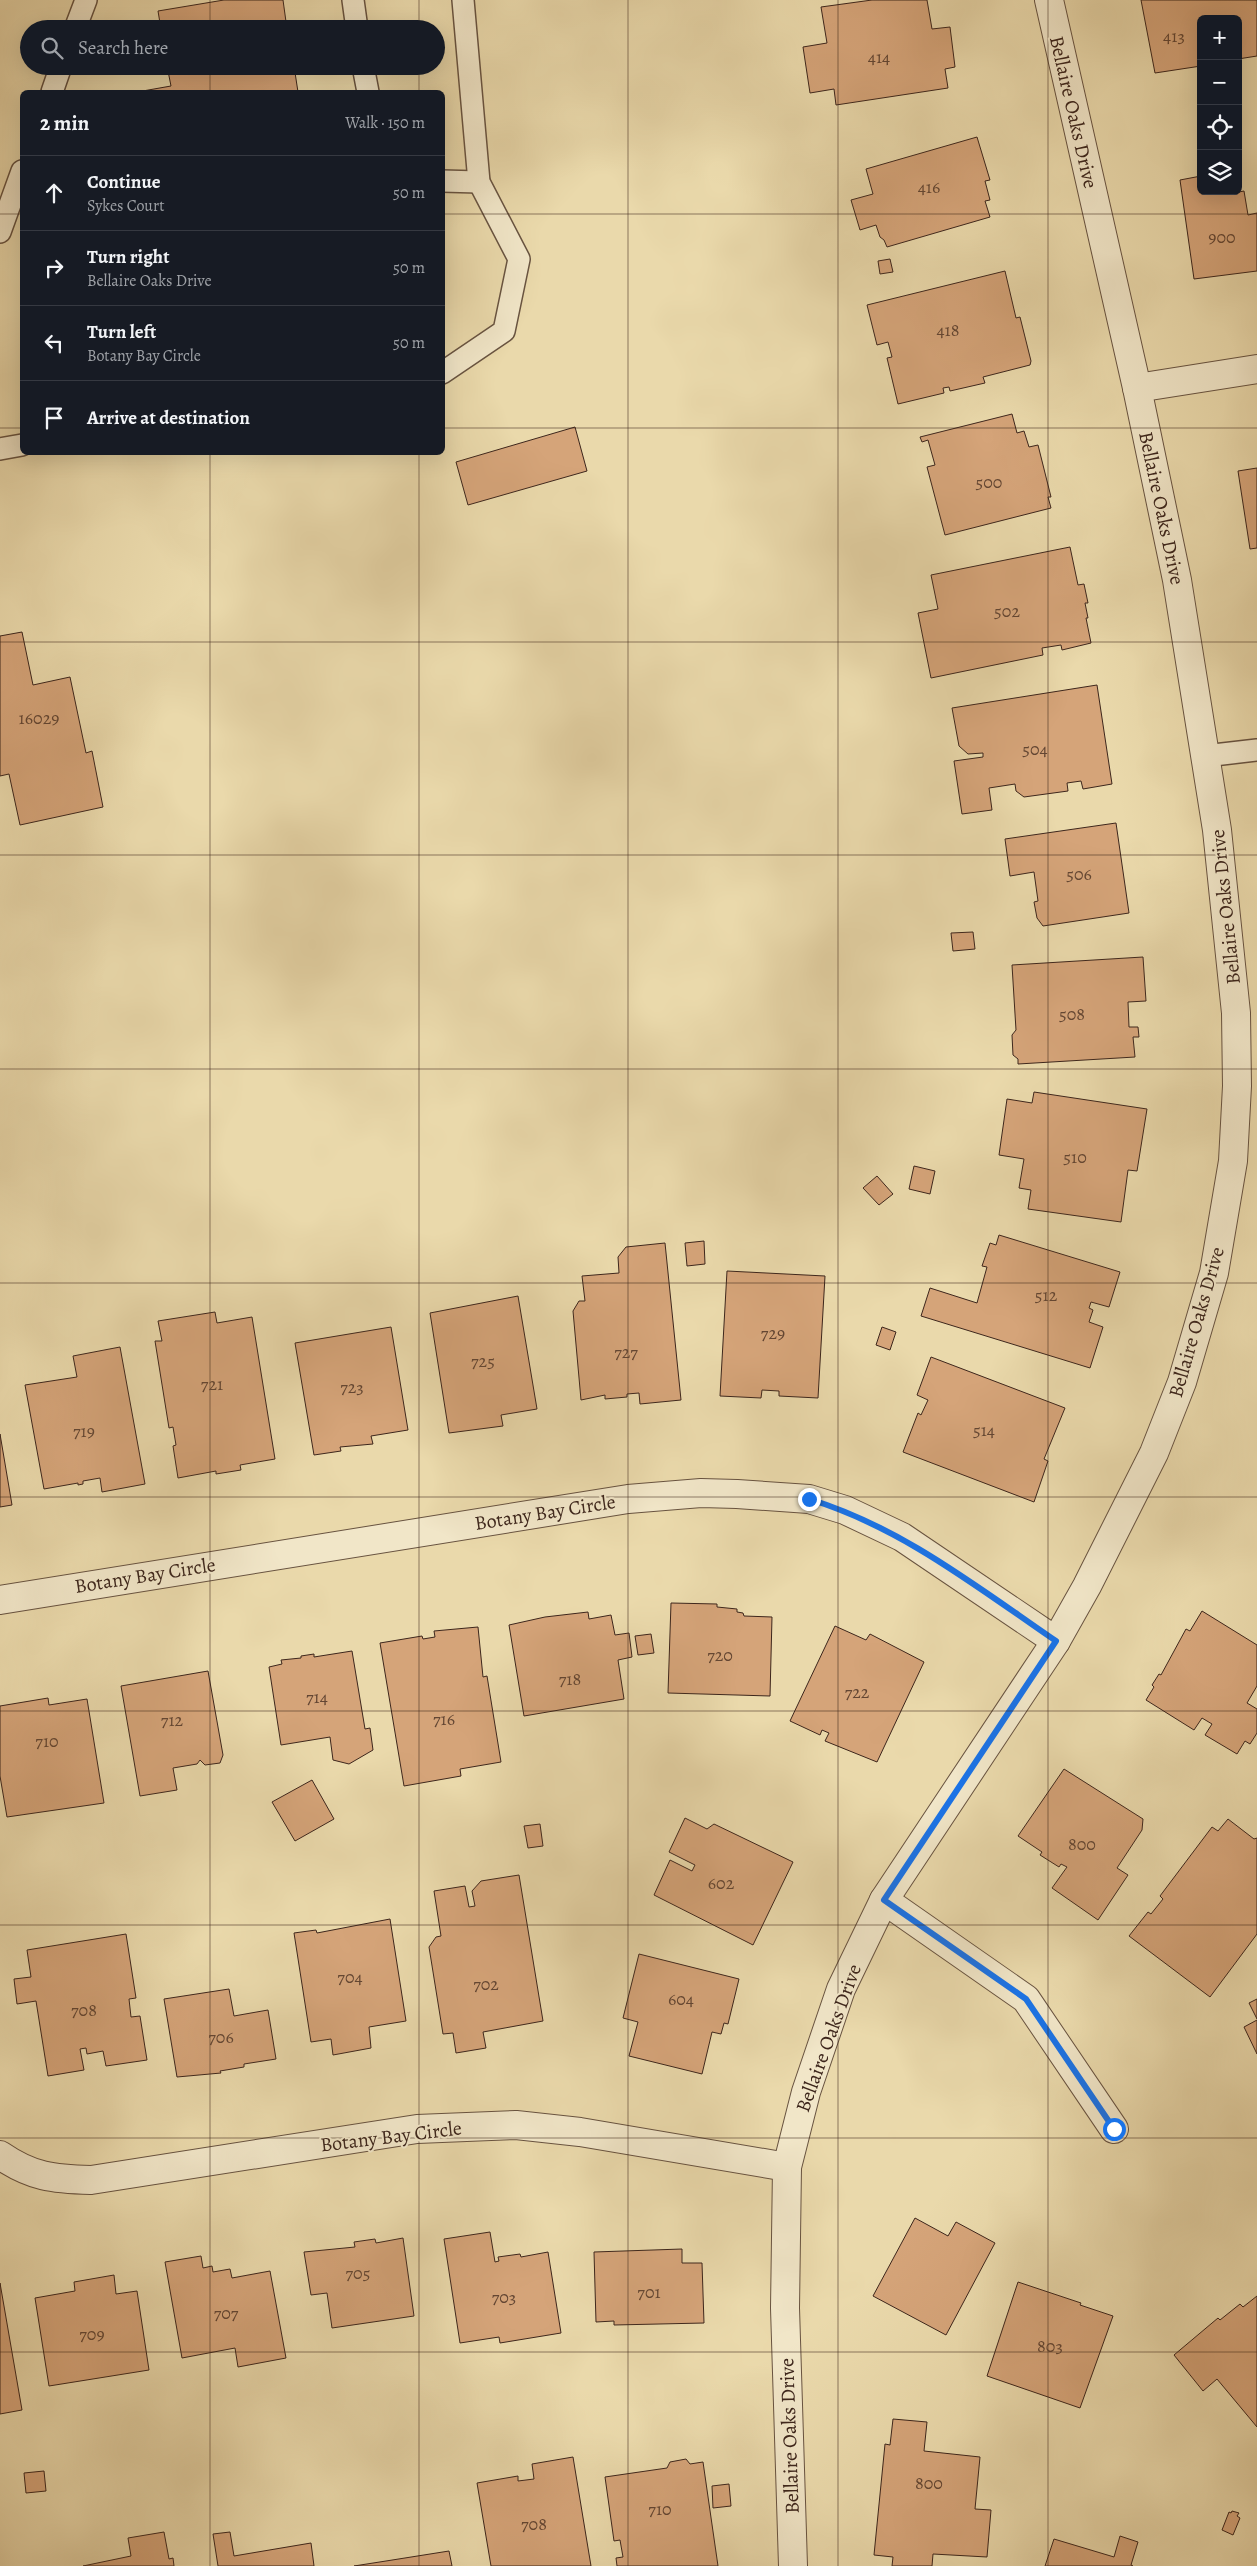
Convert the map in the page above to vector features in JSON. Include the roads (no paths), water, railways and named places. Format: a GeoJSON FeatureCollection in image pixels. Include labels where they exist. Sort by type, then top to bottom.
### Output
{"type":"FeatureCollection","features":[{"type":"Feature","properties":{"kind":"street","name":"Bellaire Oaks Drive"},"geometry":{"type":"LineString","coordinates":[[793,2566],[785,2308],[787,2167],[806,2092],[841,1989],[884,1900],[1056,1641],[1087,1586],[1154,1453],[1182,1382],[1217,1255],[1233,1161],[1237,1086],[1236,1013],[1217,830],[1177,580],[1137,388],[1049,0]]}},
{"type":"Feature","properties":{"kind":"street"},"geometry":{"type":"LineString","coordinates":[[1137,388],[1257,369]]}},
{"type":"Feature","properties":{"kind":"street","name":"Botany Bay Circle"},"geometry":{"type":"LineString","coordinates":[[0,1600],[628,1499],[701,1493],[737,1494],[809,1499],[845,1510],[902,1537],[1056,1641]]}},
{"type":"Feature","properties":{"kind":"street"},"geometry":{"type":"LineString","coordinates":[[884,1900],[1026,1999],[1114,2129]]}},
{"type":"Feature","properties":{"kind":"street","name":"Botany Bay Circle"},"geometry":{"type":"LineString","coordinates":[[0,2155],[20,2169],[54,2179],[92,2180],[417,2129],[516,2125],[580,2132],[787,2167]]}},
{"type":"Feature","properties":{"kind":"lane"},"geometry":{"type":"LineString","coordinates":[[78,20],[86,0]]}},
{"type":"Feature","properties":{"kind":"lane"},"geometry":{"type":"LineString","coordinates":[[353,0],[356,20]]}},
{"type":"Feature","properties":{"kind":"lane"},"geometry":{"type":"LineString","coordinates":[[445,371],[504,331],[519,259],[479,182],[463,0]]}},
{"type":"Feature","properties":{"kind":"lane"},"geometry":{"type":"LineString","coordinates":[[53,90],[59,75]]}},
{"type":"Feature","properties":{"kind":"lane"},"geometry":{"type":"LineString","coordinates":[[365,75],[368,90]]}},
{"type":"Feature","properties":{"kind":"lane"},"geometry":{"type":"LineString","coordinates":[[0,232],[20,177]]}},
{"type":"Feature","properties":{"kind":"lane"},"geometry":{"type":"LineString","coordinates":[[445,181],[479,182]]}},
{"type":"Feature","properties":{"kind":"lane"},"geometry":{"type":"LineString","coordinates":[[0,449],[20,445]]}},
{"type":"Feature","properties":{"kind":"lane"},"geometry":{"type":"LineString","coordinates":[[1205,756],[1257,750]]}}]}
